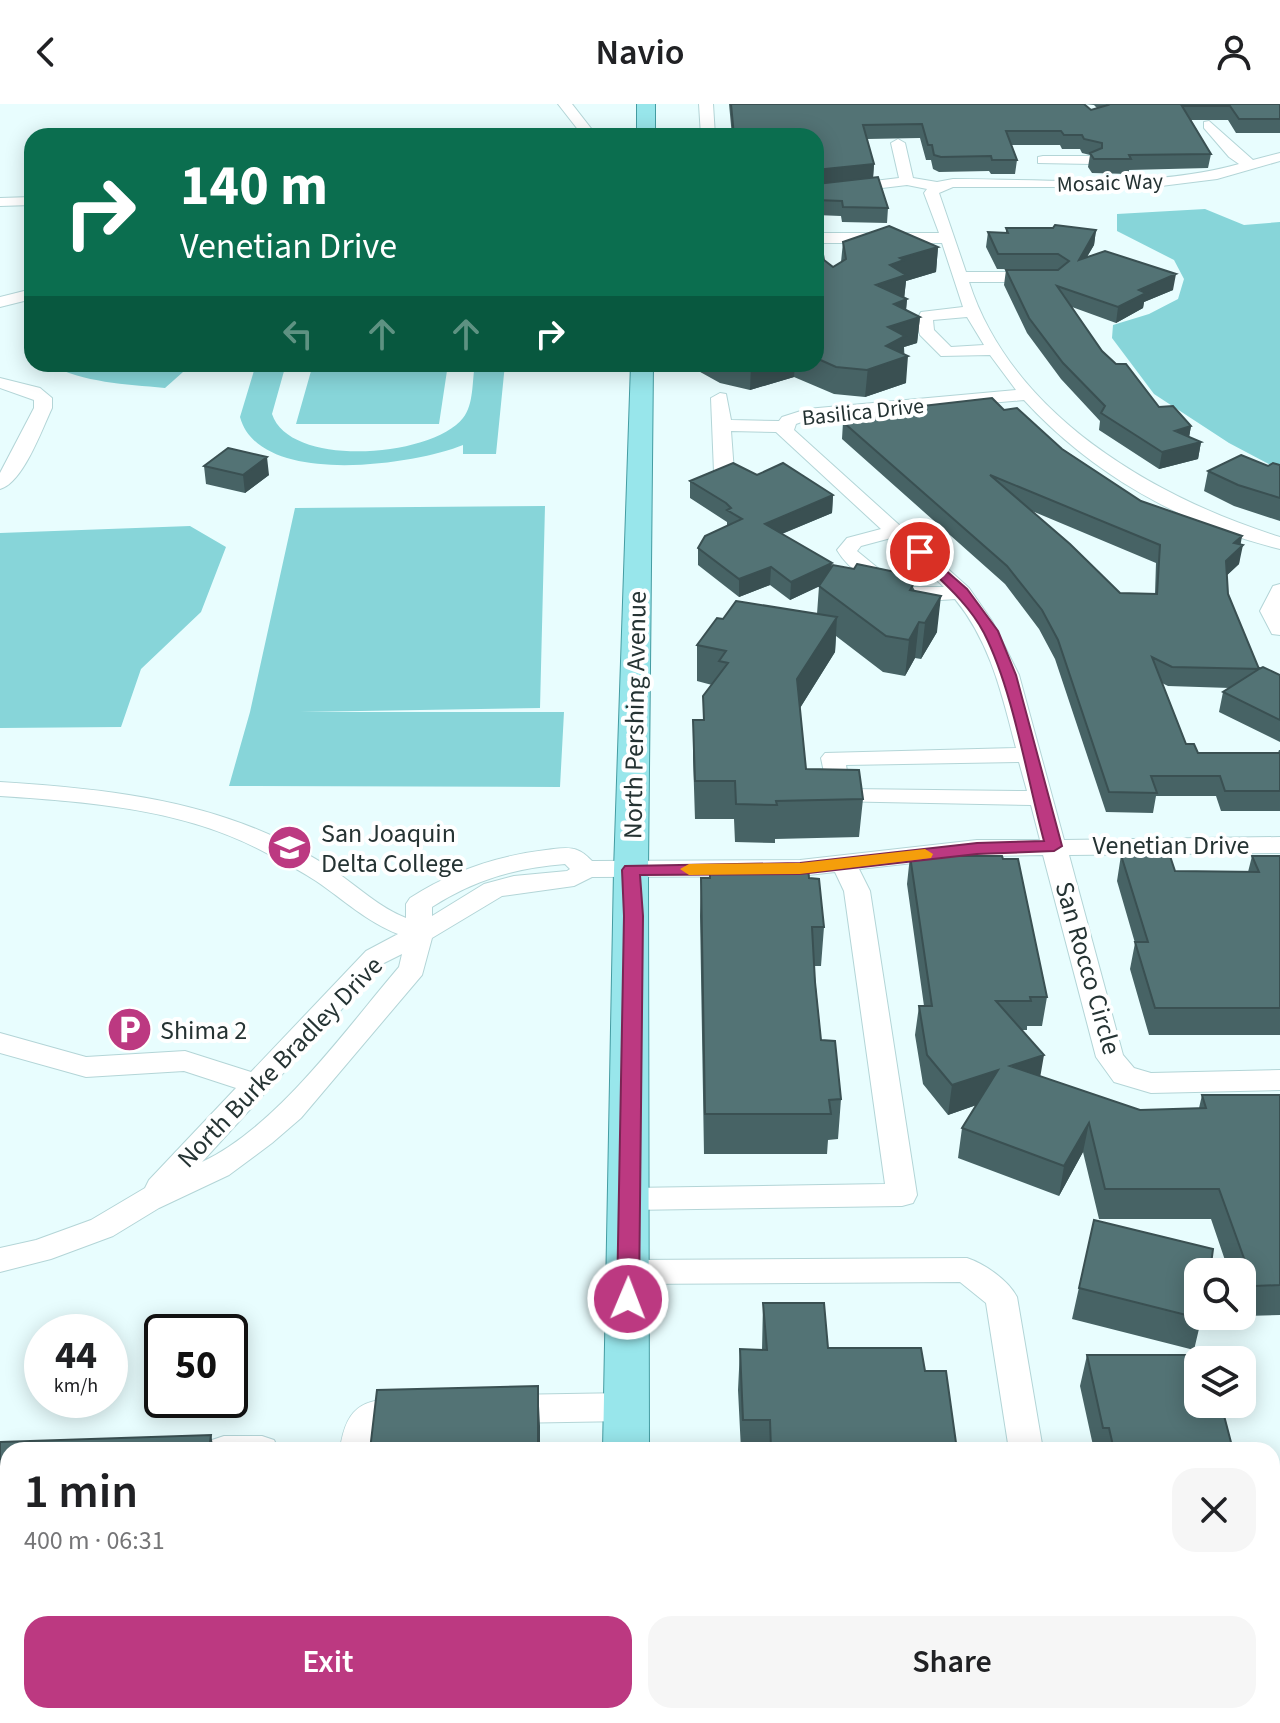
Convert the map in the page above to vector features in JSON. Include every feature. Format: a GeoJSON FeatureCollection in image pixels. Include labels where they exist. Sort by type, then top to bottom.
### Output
{"type":"FeatureCollection","features":[{"type":"Feature","properties":{"kind":"main road"},"geometry":{"type":"LineString","coordinates":[[646,104],[646,128]]}},
{"type":"Feature","properties":{"kind":"main road","name":"North Pershing Avenue"},"geometry":{"type":"LineString","coordinates":[[626,1442],[633,916],[631,870],[642,372]]}},
{"type":"Feature","properties":{"kind":"street"},"geometry":{"type":"LineString","coordinates":[[565,104],[584,128]]}},
{"type":"Feature","properties":{"kind":"street"},"geometry":{"type":"LineString","coordinates":[[706,104],[708,128]]}},
{"type":"Feature","properties":{"kind":"street"},"geometry":{"type":"LineString","coordinates":[[1209,125],[1234,154],[1250,165]]}},
{"type":"Feature","properties":{"kind":"street"},"geometry":{"type":"LineString","coordinates":[[898,143],[907,181]]}},
{"type":"Feature","properties":{"kind":"street"},"geometry":{"type":"LineString","coordinates":[[1054,185],[1041,154],[1092,160]]}},
{"type":"Feature","properties":{"kind":"street","name":"Mosaic Way"},"geometry":{"type":"LineString","coordinates":[[824,191],[907,181],[937,186],[953,183],[1054,185],[1169,182],[1217,175],[1280,157]]}},
{"type":"Feature","properties":{"kind":"street"},"geometry":{"type":"LineString","coordinates":[[937,186],[931,193],[973,311],[996,350],[1030,394],[1075,440],[1119,473],[1199,515],[1280,543]]}},
{"type":"Feature","properties":{"kind":"street"},"geometry":{"type":"LineString","coordinates":[[0,202],[24,201]]}},
{"type":"Feature","properties":{"kind":"street"},"geometry":{"type":"LineString","coordinates":[[824,243],[947,238]]}},
{"type":"Feature","properties":{"kind":"street"},"geometry":{"type":"LineString","coordinates":[[959,277],[1056,277]]}},
{"type":"Feature","properties":{"kind":"street"},"geometry":{"type":"LineString","coordinates":[[0,302],[24,296]]}},
{"type":"Feature","properties":{"kind":"street"},"geometry":{"type":"LineString","coordinates":[[973,311],[927,316],[924,321],[926,331],[947,352],[996,350]]}},
{"type":"Feature","properties":{"kind":"street"},"geometry":{"type":"LineString","coordinates":[[0,383],[34,392],[43,398],[43,408],[9,475],[0,483]]}},
{"type":"Feature","properties":{"kind":"street","name":"Basilica Drive"},"geometry":{"type":"LineString","coordinates":[[1030,394],[807,414],[788,421],[783,427],[788,436],[962,592],[991,631],[1008,675],[1054,846]]}},
{"type":"Feature","properties":{"kind":"street"},"geometry":{"type":"LineString","coordinates":[[720,398],[724,472]]}},
{"type":"Feature","properties":{"kind":"street"},"geometry":{"type":"LineString","coordinates":[[722,425],[783,427]]}},
{"type":"Feature","properties":{"kind":"street"},"geometry":{"type":"LineString","coordinates":[[896,531],[854,542],[847,550],[852,558],[895,593],[962,592]]}},
{"type":"Feature","properties":{"kind":"street"},"geometry":{"type":"LineString","coordinates":[[1280,590],[1271,611],[1280,629]]}},
{"type":"Feature","properties":{"kind":"street"},"geometry":{"type":"LineString","coordinates":[[1029,755],[833,758],[839,796],[1041,798]]}},
{"type":"Feature","properties":{"kind":"street"},"geometry":{"type":"LineString","coordinates":[[0,789],[66,793],[150,805],[221,824],[273,846],[324,875],[384,919],[420,933]]}},
{"type":"Feature","properties":{"kind":"street","name":"Venetian Drive"},"geometry":{"type":"LineString","coordinates":[[631,870],[845,865],[977,848],[1280,845]]}},
{"type":"Feature","properties":{"kind":"street","name":"San Rocco Circle"},"geometry":{"type":"LineString","coordinates":[[1054,846],[1114,1066],[1124,1075],[1151,1083],[1280,1080]]}},
{"type":"Feature","properties":{"kind":"street"},"geometry":{"type":"LineString","coordinates":[[629,1199],[902,1195],[857,891],[845,865]]}},
{"type":"Feature","properties":{"kind":"street","name":"North Burke Bradley Drive"},"geometry":{"type":"LineString","coordinates":[[148,1200],[375,957],[493,890],[514,884],[574,878],[586,869],[631,870]]}},
{"type":"Feature","properties":{"kind":"street","name":"North Burke Bradley Drive"},"geometry":{"type":"LineString","coordinates":[[0,1260],[40,1251],[102,1228],[148,1200],[218,1167],[291,1111],[412,969],[420,933]]}},
{"type":"Feature","properties":{"kind":"street"},"geometry":{"type":"LineString","coordinates":[[0,1043],[86,1067],[185,1061],[258,1085]]}},
{"type":"Feature","properties":{"kind":"street"},"geometry":{"type":"LineString","coordinates":[[628,1272],[967,1270],[1001,1297],[1025,1442]]}},
{"type":"Feature","properties":{"kind":"street"},"geometry":{"type":"LineString","coordinates":[[358,1442],[361,1424],[372,1413],[626,1407]]}},
{"type":"Feature","properties":{"kind":"shaded area"},"geometry":{"type":"Polygon","coordinates":[[[1205,209],[1244,225],[1280,222],[1280,470],[1229,443],[1154,394],[1112,338],[1113,325],[1149,314],[1178,299],[1184,279],[1174,260],[1117,231],[1117,214],[1205,209]]]}},
{"type":"Feature","properties":{"kind":"shaded area"},"geometry":{"type":"Polygon","coordinates":[[[68,372],[183,372],[165,388],[90,379],[68,372]]]}},
{"type":"Feature","properties":{"kind":"shaded area"},"geometry":{"type":"Polygon","coordinates":[[[254,372],[284,372],[272,414],[284,432],[305,443],[332,450],[394,448],[423,442],[447,431],[463,418],[471,399],[474,372],[504,372],[496,454],[463,454],[463,445],[376,464],[306,462],[276,454],[253,439],[240,417],[254,372]]]}},
{"type":"Feature","properties":{"kind":"shaded area"},"geometry":{"type":"Polygon","coordinates":[[[311,372],[447,372],[439,424],[296,424],[311,372]]]}},
{"type":"Feature","properties":{"kind":"shaded area"},"geometry":{"type":"Polygon","coordinates":[[[545,506],[540,708],[300,712],[564,712],[560,787],[229,786],[250,712],[295,508],[545,506]]]}},
{"type":"Feature","properties":{"kind":"shaded area"},"geometry":{"type":"Polygon","coordinates":[[[190,526],[226,547],[201,612],[141,669],[121,727],[0,728],[0,533],[190,526]]]}},
{"type":"Feature","properties":{"kind":"building"},"geometry":{"type":"Polygon","coordinates":[[[731,104],[1084,104],[1091,110],[1107,104],[1280,104],[1280,119],[1239,119],[1230,106],[1182,106],[1211,154],[1129,155],[1131,159],[1094,159],[1090,153],[1102,148],[1102,143],[1084,139],[1082,135],[1064,135],[1061,131],[1006,131],[1017,160],[992,160],[991,156],[941,157],[934,155],[932,145],[928,145],[922,124],[863,125],[874,164],[824,169],[824,128],[733,128],[731,104]]]}},
{"type":"Feature","properties":{"kind":"building"},"geometry":{"type":"Polygon","coordinates":[[[878,177],[888,208],[843,207],[842,201],[824,200],[824,183],[878,177]]]}},
{"type":"Feature","properties":{"kind":"building"},"geometry":{"type":"Polygon","coordinates":[[[1055,225],[1096,230],[1079,260],[1105,251],[1176,274],[1139,290],[1146,293],[1118,307],[1057,286],[1102,351],[1116,364],[1126,364],[1159,407],[1173,406],[1191,426],[1175,431],[1201,442],[1162,452],[1101,413],[1105,406],[1063,363],[1029,318],[1006,270],[1058,270],[1069,261],[1058,254],[998,254],[988,232],[1008,233],[1006,228],[1053,228],[1055,225]]]}},
{"type":"Feature","properties":{"kind":"building"},"geometry":{"type":"Polygon","coordinates":[[[889,226],[938,247],[900,258],[904,260],[890,265],[906,275],[876,285],[907,299],[894,304],[920,317],[888,327],[905,336],[886,346],[908,356],[867,370],[836,367],[824,362],[824,260],[833,267],[846,259],[843,242],[889,226]]]}},
{"type":"Feature","properties":{"kind":"building"},"geometry":{"type":"Polygon","coordinates":[[[992,398],[1004,410],[1017,408],[1062,449],[1141,501],[1242,536],[1234,543],[1243,545],[1226,561],[1228,594],[1259,669],[1172,667],[1152,657],[1186,744],[1194,744],[1198,753],[1280,753],[1280,791],[1225,791],[1220,776],[1151,776],[1157,793],[1109,792],[1058,640],[1042,610],[1007,566],[843,422],[855,419],[853,417],[992,398]],[[990,475],[1070,544],[1120,593],[1157,594],[1160,545],[990,475]]]}},
{"type":"Feature","properties":{"kind":"building"},"geometry":{"type":"Polygon","coordinates":[[[228,448],[267,457],[243,475],[204,466],[228,448]]]}},
{"type":"Feature","properties":{"kind":"building"},"geometry":{"type":"Polygon","coordinates":[[[1241,455],[1268,466],[1273,463],[1280,465],[1280,498],[1238,485],[1208,471],[1241,455]]]}},
{"type":"Feature","properties":{"kind":"building"},"geometry":{"type":"Polygon","coordinates":[[[733,463],[757,475],[783,463],[833,495],[765,524],[832,563],[791,582],[771,567],[739,579],[698,548],[705,536],[742,519],[727,510],[731,508],[726,503],[690,481],[733,463]]]}},
{"type":"Feature","properties":{"kind":"building"},"geometry":{"type":"Polygon","coordinates":[[[857,564],[910,575],[907,578],[916,580],[910,590],[941,596],[925,623],[919,622],[909,640],[886,636],[819,586],[833,565],[854,569],[857,564]]]}},
{"type":"Feature","properties":{"kind":"building"},"geometry":{"type":"Polygon","coordinates":[[[736,601],[837,617],[797,679],[806,769],[859,770],[863,799],[776,801],[777,805],[736,804],[735,781],[695,781],[693,720],[704,720],[703,696],[728,663],[719,661],[726,651],[697,645],[717,618],[723,619],[736,601]]]}},
{"type":"Feature","properties":{"kind":"building"},"geometry":{"type":"Polygon","coordinates":[[[1263,667],[1280,675],[1280,720],[1223,692],[1263,667]]]}},
{"type":"Feature","properties":{"kind":"building"},"geometry":{"type":"Polygon","coordinates":[[[1121,855],[1170,856],[1175,871],[1259,872],[1252,856],[1280,856],[1280,1008],[1155,1008],[1135,942],[1148,942],[1121,855]]]}},
{"type":"Feature","properties":{"kind":"building"},"geometry":{"type":"Polygon","coordinates":[[[910,856],[1002,856],[1003,859],[1018,859],[1047,997],[1030,997],[1031,1001],[996,1001],[1044,1055],[1010,1066],[1140,1110],[1206,1108],[1202,1095],[1280,1095],[1280,1285],[1256,1286],[1256,1258],[1244,1258],[1219,1189],[1105,1189],[1089,1123],[1064,1166],[962,1128],[998,1070],[952,1085],[927,1055],[919,1006],[932,1006],[910,856]]]}},
{"type":"Feature","properties":{"kind":"building"},"geometry":{"type":"Polygon","coordinates":[[[710,866],[808,867],[809,878],[819,879],[824,927],[812,927],[815,982],[821,1040],[835,1041],[841,1099],[829,1100],[831,1114],[705,1114],[701,878],[710,878],[710,866]]]}},
{"type":"Feature","properties":{"kind":"building"},"geometry":{"type":"Polygon","coordinates":[[[1094,1220],[1213,1249],[1212,1258],[1184,1258],[1184,1314],[1079,1288],[1094,1220]]]}},
{"type":"Feature","properties":{"kind":"building"},"geometry":{"type":"Polygon","coordinates":[[[763,1303],[824,1303],[828,1348],[921,1348],[925,1371],[946,1371],[956,1442],[771,1442],[770,1420],[743,1420],[740,1349],[767,1350],[763,1303]]]}},
{"type":"Feature","properties":{"kind":"building"},"geometry":{"type":"Polygon","coordinates":[[[1087,1355],[1184,1355],[1184,1418],[1225,1418],[1231,1442],[1112,1442],[1109,1428],[1103,1428],[1087,1355]]]}},
{"type":"Feature","properties":{"kind":"building"},"geometry":{"type":"Polygon","coordinates":[[[538,1386],[538,1442],[371,1442],[377,1390],[538,1386]]]}},
{"type":"Feature","properties":{"kind":"building"},"geometry":{"type":"Polygon","coordinates":[[[211,1435],[210,1442],[0,1442],[211,1435]]]}},
{"type":"Feature","properties":{"kind":"slow traffic"},"geometry":{"type":"LineString","coordinates":[[689,869],[800,868],[925,854]]}},
{"type":"Feature","properties":{"kind":"place","name":"San Joaquin Delta College"},"geometry":{"type":"Point","coordinates":[290,848]}},
{"type":"Feature","properties":{"kind":"place","name":"Shima 2"},"geometry":{"type":"Point","coordinates":[129,1030]}},
{"type":"Feature","properties":{"kind":"route"},"geometry":{"type":"LineString","coordinates":[[628,1299],[631,870],[800,868],[977,848],[1054,846],[1008,675],[991,631],[962,592],[920,552]]}}]}
